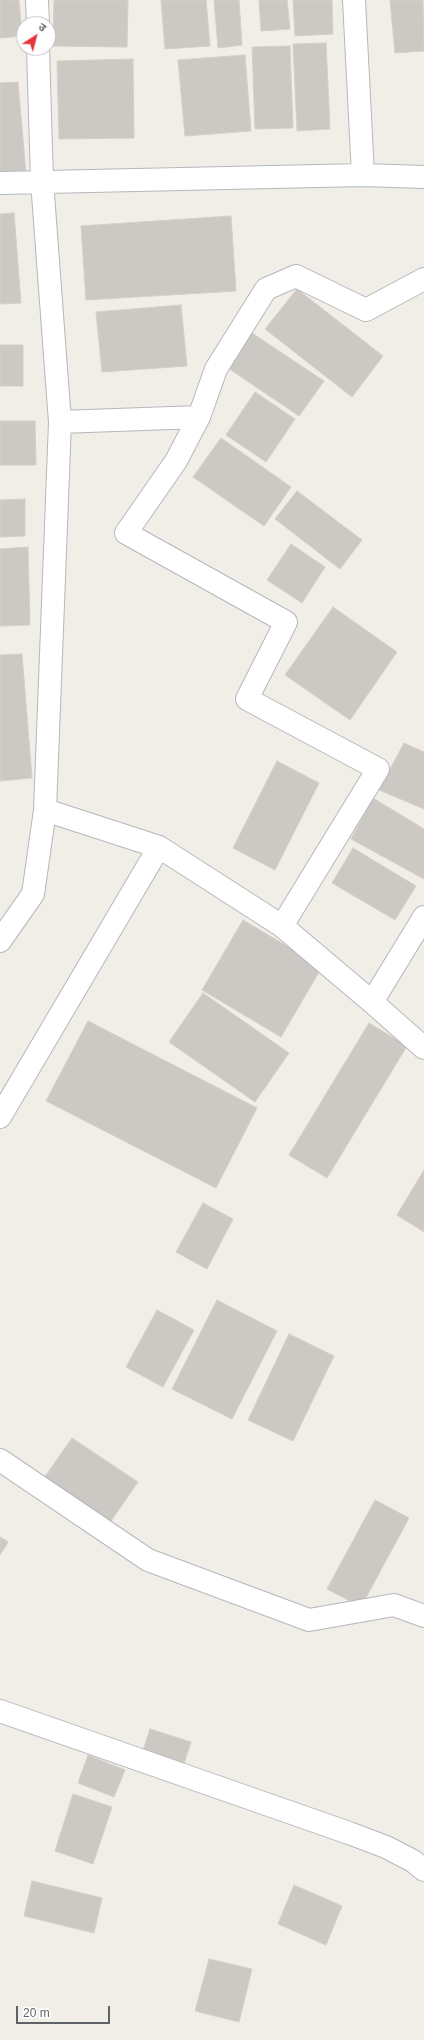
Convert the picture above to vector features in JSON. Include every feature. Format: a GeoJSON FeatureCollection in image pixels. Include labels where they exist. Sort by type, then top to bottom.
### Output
{"type":"FeatureCollection","features":[{"type":"Feature","properties":{"kind":"street"},"geometry":{"type":"LineString","coordinates":[[37,0],[38,16]]}},
{"type":"Feature","properties":{"kind":"street"},"geometry":{"type":"LineString","coordinates":[[354,0],[364,175]]}},
{"type":"Feature","properties":{"kind":"street"},"geometry":{"type":"LineString","coordinates":[[0,941],[34,894],[45,810],[60,422],[42,181],[38,56]]}},
{"type":"Feature","properties":{"kind":"street"},"geometry":{"type":"LineString","coordinates":[[0,183],[364,175],[424,176]]}},
{"type":"Feature","properties":{"kind":"street"},"geometry":{"type":"LineString","coordinates":[[282,926],[378,769],[247,699],[286,622],[126,533],[176,461],[199,417],[216,369],[266,289],[296,276],[366,310],[424,278]]}},
{"type":"Feature","properties":{"kind":"street"},"geometry":{"type":"LineString","coordinates":[[60,422],[199,417]]}},
{"type":"Feature","properties":{"kind":"street"},"geometry":{"type":"LineString","coordinates":[[45,810],[159,847],[282,926],[424,1048]]}},
{"type":"Feature","properties":{"kind":"street"},"geometry":{"type":"LineString","coordinates":[[0,1117],[159,847]]}},
{"type":"Feature","properties":{"kind":"street"},"geometry":{"type":"LineString","coordinates":[[372,1002],[424,917]]}},
{"type":"Feature","properties":{"kind":"street"},"geometry":{"type":"LineString","coordinates":[[0,1460],[148,1560],[309,1620],[394,1606],[424,1616]]}},
{"type":"Feature","properties":{"kind":"street"},"geometry":{"type":"LineString","coordinates":[[0,1711],[349,1833],[386,1847],[413,1861],[424,1870]]}},
{"type":"Feature","properties":{"kind":"building"},"geometry":{"type":"Polygon","coordinates":[[[0,0],[19,0],[20,16],[16,16],[16,37],[0,38],[0,0]]]}},
{"type":"Feature","properties":{"kind":"building"},"geometry":{"type":"Polygon","coordinates":[[[54,0],[128,0],[127,47],[56,46],[56,16],[54,16],[54,0]]]}},
{"type":"Feature","properties":{"kind":"building"},"geometry":{"type":"Polygon","coordinates":[[[161,0],[206,0],[210,46],[165,49],[161,0]]]}},
{"type":"Feature","properties":{"kind":"building"},"geometry":{"type":"Polygon","coordinates":[[[214,0],[239,0],[242,45],[218,48],[214,0]]]}},
{"type":"Feature","properties":{"kind":"building"},"geometry":{"type":"Polygon","coordinates":[[[259,0],[287,0],[290,29],[261,31],[259,0]]]}},
{"type":"Feature","properties":{"kind":"building"},"geometry":{"type":"Polygon","coordinates":[[[293,0],[332,0],[333,34],[295,36],[293,0]]]}},
{"type":"Feature","properties":{"kind":"building"},"geometry":{"type":"Polygon","coordinates":[[[390,0],[423,0],[424,51],[395,53],[390,0]]]}},
{"type":"Feature","properties":{"kind":"building"},"geometry":{"type":"Polygon","coordinates":[[[326,43],[330,129],[297,131],[293,44],[326,43]]]}},
{"type":"Feature","properties":{"kind":"building"},"geometry":{"type":"Polygon","coordinates":[[[290,46],[293,128],[255,129],[252,47],[290,46]]]}},
{"type":"Feature","properties":{"kind":"building"},"geometry":{"type":"Polygon","coordinates":[[[245,55],[251,131],[185,136],[178,60],[245,55]]]}},
{"type":"Feature","properties":{"kind":"building"},"geometry":{"type":"Polygon","coordinates":[[[133,59],[134,138],[59,139],[57,61],[133,59]]]}},
{"type":"Feature","properties":{"kind":"building"},"geometry":{"type":"Polygon","coordinates":[[[18,82],[26,173],[0,175],[0,83],[18,82]]]}},
{"type":"Feature","properties":{"kind":"building"},"geometry":{"type":"Polygon","coordinates":[[[14,213],[21,303],[0,304],[0,214],[14,213]]]}},
{"type":"Feature","properties":{"kind":"building"},"geometry":{"type":"Polygon","coordinates":[[[231,216],[236,291],[86,300],[81,226],[231,216]]]}},
{"type":"Feature","properties":{"kind":"building"},"geometry":{"type":"Polygon","coordinates":[[[297,289],[383,356],[352,397],[265,329],[297,289]]]}},
{"type":"Feature","properties":{"kind":"building"},"geometry":{"type":"Polygon","coordinates":[[[181,305],[187,366],[102,372],[96,312],[181,305]]]}},
{"type":"Feature","properties":{"kind":"building"},"geometry":{"type":"Polygon","coordinates":[[[246,329],[324,381],[299,416],[222,364],[246,329]]]}},
{"type":"Feature","properties":{"kind":"building"},"geometry":{"type":"Polygon","coordinates":[[[0,345],[23,345],[23,386],[0,386],[0,345]]]}},
{"type":"Feature","properties":{"kind":"building"},"geometry":{"type":"Polygon","coordinates":[[[255,392],[295,419],[266,462],[226,435],[255,392]]]}},
{"type":"Feature","properties":{"kind":"building"},"geometry":{"type":"Polygon","coordinates":[[[0,421],[35,421],[36,465],[0,465],[0,421]]]}},
{"type":"Feature","properties":{"kind":"building"},"geometry":{"type":"Polygon","coordinates":[[[221,438],[291,487],[264,526],[193,477],[221,438]]]}},
{"type":"Feature","properties":{"kind":"building"},"geometry":{"type":"Polygon","coordinates":[[[297,491],[362,540],[340,569],[275,519],[297,491]]]}},
{"type":"Feature","properties":{"kind":"building"},"geometry":{"type":"Polygon","coordinates":[[[25,499],[25,536],[0,537],[0,500],[25,499]]]}},
{"type":"Feature","properties":{"kind":"building"},"geometry":{"type":"Polygon","coordinates":[[[291,544],[325,567],[302,603],[267,580],[291,544]]]}},
{"type":"Feature","properties":{"kind":"building"},"geometry":{"type":"Polygon","coordinates":[[[28,547],[30,625],[0,626],[0,549],[28,547]]]}},
{"type":"Feature","properties":{"kind":"building"},"geometry":{"type":"Polygon","coordinates":[[[333,607],[397,652],[350,720],[285,675],[333,607]]]}},
{"type":"Feature","properties":{"kind":"building"},"geometry":{"type":"Polygon","coordinates":[[[22,654],[32,778],[0,781],[0,655],[22,654]]]}},
{"type":"Feature","properties":{"kind":"building"},"geometry":{"type":"Polygon","coordinates":[[[404,743],[424,752],[424,809],[379,790],[404,743]]]}},
{"type":"Feature","properties":{"kind":"building"},"geometry":{"type":"Polygon","coordinates":[[[277,761],[319,783],[275,870],[233,848],[277,761]]]}},
{"type":"Feature","properties":{"kind":"building"},"geometry":{"type":"Polygon","coordinates":[[[373,798],[424,829],[424,879],[351,839],[373,798]]]}},
{"type":"Feature","properties":{"kind":"building"},"geometry":{"type":"Polygon","coordinates":[[[353,848],[416,886],[395,920],[332,883],[353,848]]]}},
{"type":"Feature","properties":{"kind":"building"},"geometry":{"type":"Polygon","coordinates":[[[243,920],[322,967],[281,1037],[202,990],[243,920]]]}},
{"type":"Feature","properties":{"kind":"building"},"geometry":{"type":"Polygon","coordinates":[[[203,993],[289,1053],[255,1102],[169,1042],[203,993]]]}},
{"type":"Feature","properties":{"kind":"building"},"geometry":{"type":"Polygon","coordinates":[[[88,1021],[257,1108],[216,1188],[46,1101],[88,1021]]]}},
{"type":"Feature","properties":{"kind":"building"},"geometry":{"type":"Polygon","coordinates":[[[369,1023],[407,1046],[327,1178],[289,1155],[369,1023]]]}},
{"type":"Feature","properties":{"kind":"building"},"geometry":{"type":"Polygon","coordinates":[[[424,1170],[424,1232],[397,1215],[424,1170]]]}},
{"type":"Feature","properties":{"kind":"building"},"geometry":{"type":"Polygon","coordinates":[[[203,1203],[233,1219],[207,1269],[176,1252],[203,1203]]]}},
{"type":"Feature","properties":{"kind":"building"},"geometry":{"type":"Polygon","coordinates":[[[217,1300],[277,1331],[232,1419],[172,1389],[217,1300]]]}},
{"type":"Feature","properties":{"kind":"building"},"geometry":{"type":"Polygon","coordinates":[[[157,1310],[194,1330],[163,1387],[126,1367],[157,1310]]]}},
{"type":"Feature","properties":{"kind":"building"},"geometry":{"type":"Polygon","coordinates":[[[289,1334],[334,1356],[293,1441],[248,1420],[289,1334]]]}},
{"type":"Feature","properties":{"kind":"building"},"geometry":{"type":"Polygon","coordinates":[[[72,1438],[138,1482],[109,1524],[44,1478],[72,1438]]]}},
{"type":"Feature","properties":{"kind":"building"},"geometry":{"type":"Polygon","coordinates":[[[375,1500],[409,1518],[361,1607],[327,1589],[375,1500]]]}},
{"type":"Feature","properties":{"kind":"building"},"geometry":{"type":"Polygon","coordinates":[[[0,1537],[8,1542],[0,1555],[0,1537]]]}},
{"type":"Feature","properties":{"kind":"building"},"geometry":{"type":"Polygon","coordinates":[[[150,1729],[191,1742],[182,1770],[141,1757],[150,1729]]]}},
{"type":"Feature","properties":{"kind":"building"},"geometry":{"type":"Polygon","coordinates":[[[88,1755],[125,1770],[114,1797],[78,1783],[88,1755]]]}},
{"type":"Feature","properties":{"kind":"building"},"geometry":{"type":"Polygon","coordinates":[[[73,1794],[112,1807],[93,1864],[55,1851],[73,1794]]]}},
{"type":"Feature","properties":{"kind":"building"},"geometry":{"type":"Polygon","coordinates":[[[32,1881],[102,1898],[94,1933],[24,1916],[32,1881]]]}},
{"type":"Feature","properties":{"kind":"building"},"geometry":{"type":"Polygon","coordinates":[[[294,1885],[342,1906],[326,1945],[278,1924],[294,1885]]]}},
{"type":"Feature","properties":{"kind":"building"},"geometry":{"type":"Polygon","coordinates":[[[209,1959],[252,1969],[239,2022],[195,2011],[209,1959]]]}}]}
